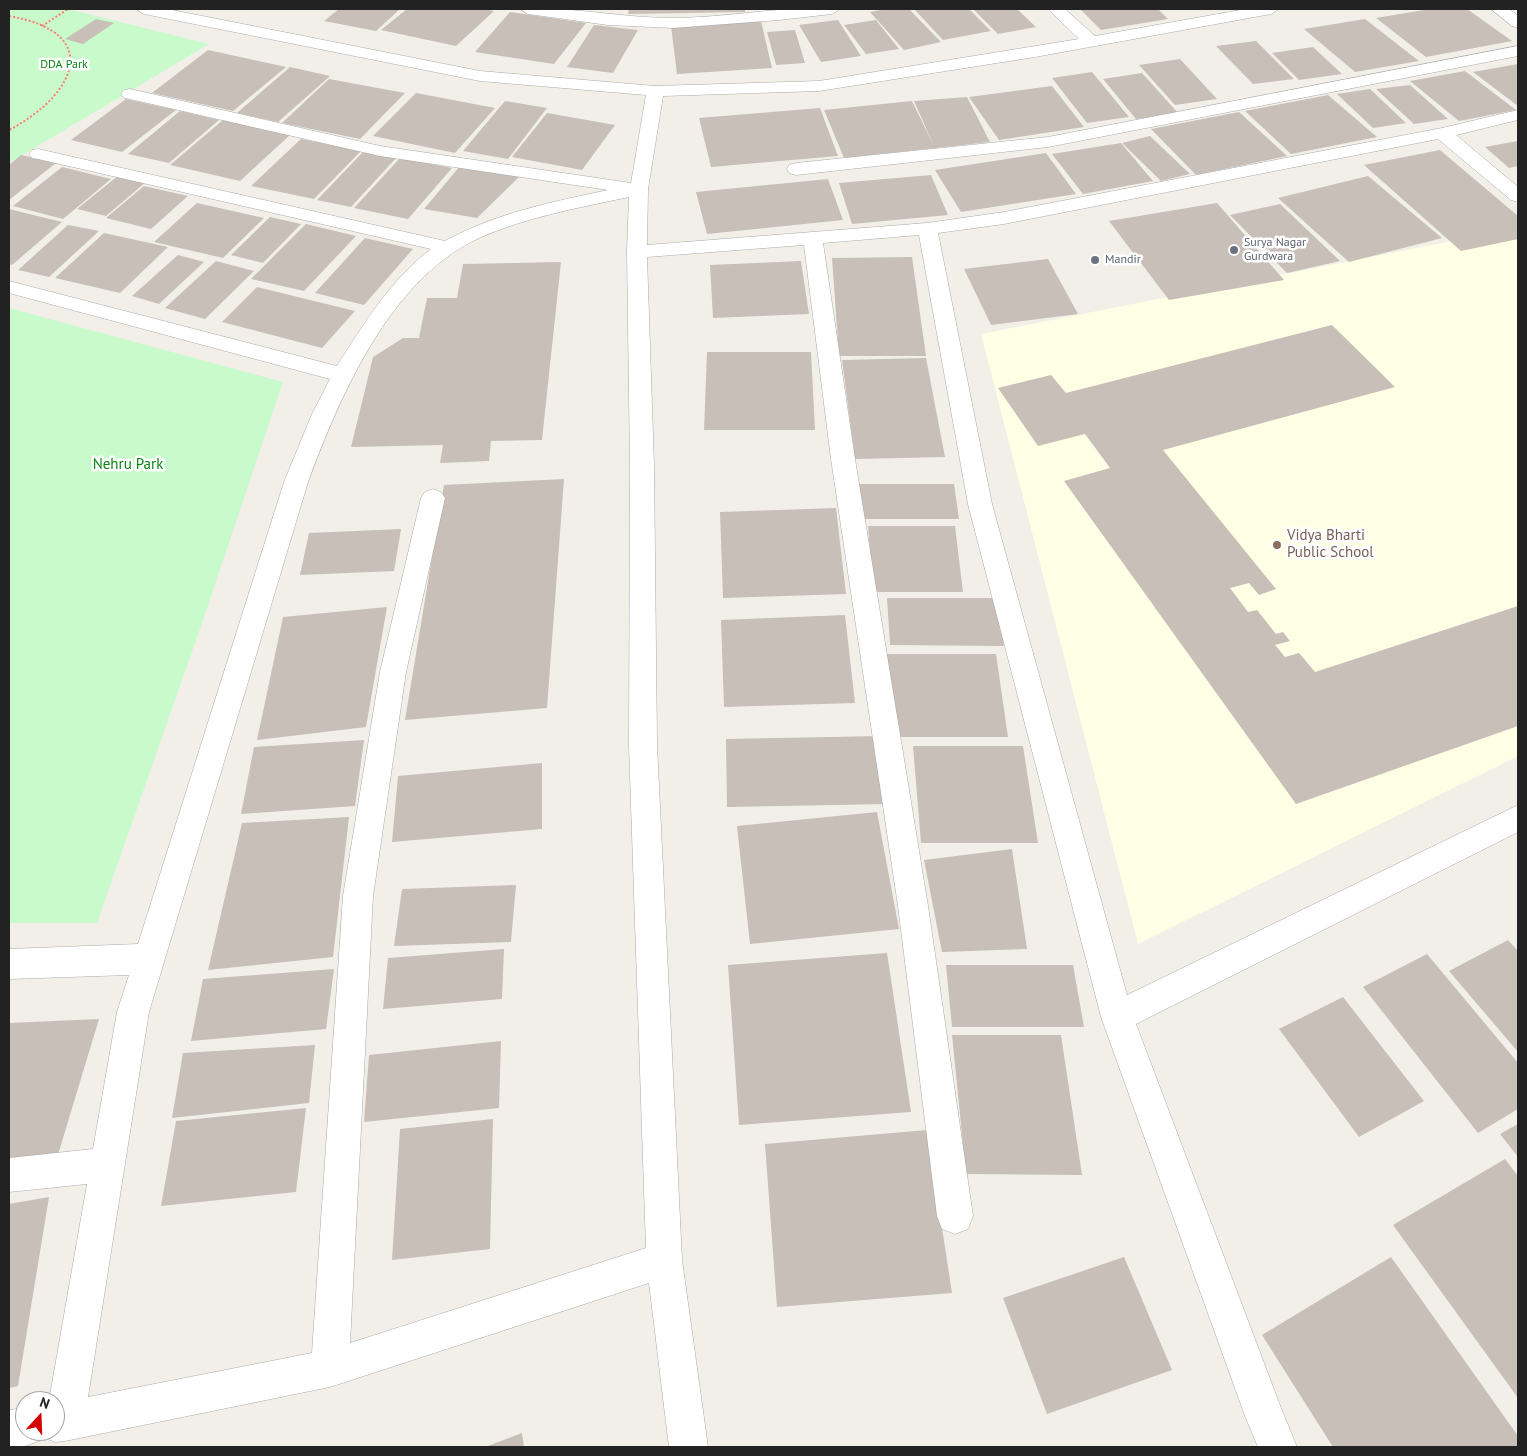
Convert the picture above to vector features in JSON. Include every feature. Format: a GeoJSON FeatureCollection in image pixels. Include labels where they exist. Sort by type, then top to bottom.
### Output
{"type":"FeatureCollection","features":[{"type":"Feature","properties":{"kind":"street"},"geometry":{"type":"LineString","coordinates":[[144,9],[480,76],[655,91],[819,86],[1092,42],[1271,9]]}},
{"type":"Feature","properties":{"kind":"street"},"geometry":{"type":"LineString","coordinates":[[528,9],[619,21],[678,23],[732,20],[832,9]]}},
{"type":"Feature","properties":{"kind":"street"},"geometry":{"type":"LineString","coordinates":[[1056,9],[1092,42]]}},
{"type":"Feature","properties":{"kind":"street"},"geometry":{"type":"LineString","coordinates":[[1499,9],[1518,23]]}},
{"type":"Feature","properties":{"kind":"street"},"geometry":{"type":"LineString","coordinates":[[796,169],[1048,142],[1518,51]]}},
{"type":"Feature","properties":{"kind":"street"},"geometry":{"type":"LineString","coordinates":[[655,91],[639,189],[637,252],[642,466],[643,745],[664,1260],[689,1447]]}},
{"type":"Feature","properties":{"kind":"street"},"geometry":{"type":"LineString","coordinates":[[130,94],[380,151],[639,189]]}},
{"type":"Feature","properties":{"kind":"street"},"geometry":{"type":"LineString","coordinates":[[637,252],[927,229],[1004,218],[1442,134],[1518,115]]}},
{"type":"Feature","properties":{"kind":"street"},"geometry":{"type":"LineString","coordinates":[[1442,134],[1518,196]]}},
{"type":"Feature","properties":{"kind":"street"},"geometry":{"type":"LineString","coordinates":[[38,154],[446,247]]}},
{"type":"Feature","properties":{"kind":"street"},"geometry":{"type":"LineString","coordinates":[[65,1395],[133,1012],[296,482],[317,427],[343,375],[394,298],[420,270],[446,247],[481,231],[526,215],[639,189]]}},
{"type":"Feature","properties":{"kind":"street"},"geometry":{"type":"LineString","coordinates":[[927,229],[980,504],[1117,1017],[1260,1407],[1278,1447]]}},
{"type":"Feature","properties":{"kind":"street"},"geometry":{"type":"LineString","coordinates":[[813,239],[844,459],[912,897],[955,1216]]}},
{"type":"Feature","properties":{"kind":"street"},"geometry":{"type":"LineString","coordinates":[[9,287],[343,375]]}},
{"type":"Feature","properties":{"kind":"street"},"geometry":{"type":"LineString","coordinates":[[330,1368],[358,896],[393,672],[433,498]]}},
{"type":"Feature","properties":{"kind":"street"},"geometry":{"type":"LineString","coordinates":[[1117,1017],[1518,818]]}},
{"type":"Feature","properties":{"kind":"street"},"geometry":{"type":"LineString","coordinates":[[9,964],[148,959]]}},
{"type":"Feature","properties":{"kind":"street"},"geometry":{"type":"LineString","coordinates":[[9,1175],[107,1165]]}},
{"type":"Feature","properties":{"kind":"street"},"geometry":{"type":"LineString","coordinates":[[65,1421],[330,1368],[664,1260]]}},
{"type":"Feature","properties":{"kind":"path"},"geometry":{"type":"LineString","coordinates":[[42,26],[68,9]]}},
{"type":"Feature","properties":{"kind":"path"},"geometry":{"type":"LineString","coordinates":[[9,16],[49,29],[68,47],[70,71],[55,97],[21,124],[9,130]]}},
{"type":"Feature","properties":{"kind":"shaded area","name":"Vidya Bharti Public School"},"geometry":{"type":"Polygon","coordinates":[[[1518,228],[1518,756],[1138,944],[981,334],[1518,228]]]}},
{"type":"Feature","properties":{"kind":"green space","name":"DDA Park"},"geometry":{"type":"Polygon","coordinates":[[[9,9],[68,9],[209,44],[9,163],[9,9]]]}},
{"type":"Feature","properties":{"kind":"green space","name":"Nehru Park"},"geometry":{"type":"Polygon","coordinates":[[[9,308],[283,382],[202,623],[97,923],[9,923],[9,308]]]}},
{"type":"Feature","properties":{"kind":"building"},"geometry":{"type":"Polygon","coordinates":[[[339,9],[400,9],[376,31],[324,21],[339,9]]]}},
{"type":"Feature","properties":{"kind":"building"},"geometry":{"type":"Polygon","coordinates":[[[407,9],[484,9],[494,11],[456,46],[381,30],[407,9]]]}},
{"type":"Feature","properties":{"kind":"building"},"geometry":{"type":"Polygon","coordinates":[[[629,9],[745,9],[745,12],[628,14],[629,9]]]}},
{"type":"Feature","properties":{"kind":"building"},"geometry":{"type":"Polygon","coordinates":[[[886,9],[909,9],[941,42],[904,50],[870,12],[886,9]]]}},
{"type":"Feature","properties":{"kind":"building"},"geometry":{"type":"Polygon","coordinates":[[[914,9],[969,9],[991,31],[943,40],[914,9]]]}},
{"type":"Feature","properties":{"kind":"building"},"geometry":{"type":"Polygon","coordinates":[[[973,9],[1017,9],[1036,27],[998,34],[973,9]]]}},
{"type":"Feature","properties":{"kind":"building"},"geometry":{"type":"Polygon","coordinates":[[[1080,9],[1158,9],[1168,19],[1101,30],[1080,9]]]}},
{"type":"Feature","properties":{"kind":"building"},"geometry":{"type":"Polygon","coordinates":[[[1430,9],[1467,9],[1512,41],[1426,57],[1376,18],[1430,9]]]}},
{"type":"Feature","properties":{"kind":"building"},"geometry":{"type":"Polygon","coordinates":[[[510,12],[586,23],[554,64],[475,52],[510,12]]]}},
{"type":"Feature","properties":{"kind":"building"},"geometry":{"type":"Polygon","coordinates":[[[96,19],[114,23],[83,44],[65,39],[96,19]]]}},
{"type":"Feature","properties":{"kind":"building"},"geometry":{"type":"Polygon","coordinates":[[[1365,19],[1419,61],[1355,72],[1304,29],[1365,19]]]}},
{"type":"Feature","properties":{"kind":"building"},"geometry":{"type":"Polygon","coordinates":[[[838,20],[861,56],[821,62],[799,25],[838,20]]]}},
{"type":"Feature","properties":{"kind":"building"},"geometry":{"type":"Polygon","coordinates":[[[876,20],[899,49],[866,54],[844,25],[876,20]]]}},
{"type":"Feature","properties":{"kind":"building"},"geometry":{"type":"Polygon","coordinates":[[[761,21],[772,68],[677,74],[671,26],[761,21]]]}},
{"type":"Feature","properties":{"kind":"building"},"geometry":{"type":"Polygon","coordinates":[[[594,25],[638,30],[613,73],[567,67],[594,25]]]}},
{"type":"Feature","properties":{"kind":"building"},"geometry":{"type":"Polygon","coordinates":[[[795,30],[805,63],[776,65],[767,32],[795,30]]]}},
{"type":"Feature","properties":{"kind":"building"},"geometry":{"type":"Polygon","coordinates":[[[1256,41],[1294,79],[1253,84],[1216,46],[1256,41]]]}},
{"type":"Feature","properties":{"kind":"building"},"geometry":{"type":"Polygon","coordinates":[[[1313,47],[1342,74],[1299,80],[1272,53],[1313,47]]]}},
{"type":"Feature","properties":{"kind":"building"},"geometry":{"type":"Polygon","coordinates":[[[208,50],[286,67],[233,111],[152,93],[208,50]]]}},
{"type":"Feature","properties":{"kind":"building"},"geometry":{"type":"Polygon","coordinates":[[[1180,59],[1217,99],[1175,105],[1139,65],[1180,59]]]}},
{"type":"Feature","properties":{"kind":"building"},"geometry":{"type":"Polygon","coordinates":[[[1518,64],[1518,106],[1473,72],[1518,64]]]}},
{"type":"Feature","properties":{"kind":"building"},"geometry":{"type":"Polygon","coordinates":[[[290,67],[330,76],[278,122],[237,113],[290,67]]]}},
{"type":"Feature","properties":{"kind":"building"},"geometry":{"type":"Polygon","coordinates":[[[1465,71],[1516,110],[1459,121],[1410,81],[1465,71]]]}},
{"type":"Feature","properties":{"kind":"building"},"geometry":{"type":"Polygon","coordinates":[[[1092,72],[1129,117],[1087,123],[1052,78],[1092,72]]]}},
{"type":"Feature","properties":{"kind":"building"},"geometry":{"type":"Polygon","coordinates":[[[1142,73],[1178,113],[1136,119],[1103,79],[1142,73]]]}},
{"type":"Feature","properties":{"kind":"building"},"geometry":{"type":"Polygon","coordinates":[[[329,79],[405,93],[360,139],[282,123],[329,79]]]}},
{"type":"Feature","properties":{"kind":"building"},"geometry":{"type":"Polygon","coordinates":[[[1410,85],[1448,119],[1414,124],[1376,89],[1410,85]]]}},
{"type":"Feature","properties":{"kind":"building"},"geometry":{"type":"Polygon","coordinates":[[[1052,86],[1084,127],[999,140],[969,97],[1052,86]]]}},
{"type":"Feature","properties":{"kind":"building"},"geometry":{"type":"Polygon","coordinates":[[[1370,89],[1406,123],[1373,128],[1337,94],[1370,89]]]}},
{"type":"Feature","properties":{"kind":"building"},"geometry":{"type":"Polygon","coordinates":[[[416,93],[495,108],[455,153],[373,136],[416,93]]]}},
{"type":"Feature","properties":{"kind":"building"},"geometry":{"type":"Polygon","coordinates":[[[1328,95],[1377,137],[1291,154],[1245,111],[1328,95]]]}},
{"type":"Feature","properties":{"kind":"building"},"geometry":{"type":"Polygon","coordinates":[[[967,97],[990,142],[844,158],[824,110],[912,101],[934,146],[914,101],[967,97]]]}},
{"type":"Feature","properties":{"kind":"building"},"geometry":{"type":"Polygon","coordinates":[[[126,99],[176,110],[122,152],[71,140],[126,99]]]}},
{"type":"Feature","properties":{"kind":"building"},"geometry":{"type":"Polygon","coordinates":[[[505,101],[547,108],[508,159],[463,151],[505,101]]]}},
{"type":"Feature","properties":{"kind":"building"},"geometry":{"type":"Polygon","coordinates":[[[820,108],[838,156],[711,167],[699,118],[820,108]]]}},
{"type":"Feature","properties":{"kind":"building"},"geometry":{"type":"Polygon","coordinates":[[[180,111],[219,120],[169,163],[128,154],[180,111]]]}},
{"type":"Feature","properties":{"kind":"building"},"geometry":{"type":"Polygon","coordinates":[[[1239,112],[1287,156],[1196,175],[1151,129],[1239,112]]]}},
{"type":"Feature","properties":{"kind":"building"},"geometry":{"type":"Polygon","coordinates":[[[547,113],[615,125],[582,170],[512,157],[547,113]]]}},
{"type":"Feature","properties":{"kind":"building"},"geometry":{"type":"Polygon","coordinates":[[[223,120],[290,135],[240,181],[170,165],[223,120]]]}},
{"type":"Feature","properties":{"kind":"building"},"geometry":{"type":"Polygon","coordinates":[[[1150,136],[1190,174],[1161,181],[1122,143],[1150,136]]]}},
{"type":"Feature","properties":{"kind":"building"},"geometry":{"type":"Polygon","coordinates":[[[301,139],[361,151],[314,199],[251,186],[301,139]]]}},
{"type":"Feature","properties":{"kind":"building"},"geometry":{"type":"Polygon","coordinates":[[[1518,141],[1518,166],[1509,168],[1485,147],[1518,141]]]}},
{"type":"Feature","properties":{"kind":"building"},"geometry":{"type":"Polygon","coordinates":[[[1121,143],[1153,181],[1083,194],[1052,154],[1121,143]]]}},
{"type":"Feature","properties":{"kind":"building"},"geometry":{"type":"Polygon","coordinates":[[[1440,150],[1518,216],[1518,239],[1461,251],[1364,165],[1440,150]]]}},
{"type":"Feature","properties":{"kind":"building"},"geometry":{"type":"Polygon","coordinates":[[[364,151],[397,157],[351,207],[317,200],[364,151]]]}},
{"type":"Feature","properties":{"kind":"building"},"geometry":{"type":"Polygon","coordinates":[[[1046,153],[1076,194],[961,212],[935,170],[1046,153]]]}},
{"type":"Feature","properties":{"kind":"building"},"geometry":{"type":"Polygon","coordinates":[[[21,155],[56,163],[9,200],[9,165],[21,155]]]}},
{"type":"Feature","properties":{"kind":"building"},"geometry":{"type":"Polygon","coordinates":[[[400,158],[452,168],[408,219],[354,208],[400,158]]]}},
{"type":"Feature","properties":{"kind":"building"},"geometry":{"type":"Polygon","coordinates":[[[460,166],[519,177],[477,218],[424,209],[460,166]]]}},
{"type":"Feature","properties":{"kind":"building"},"geometry":{"type":"Polygon","coordinates":[[[62,167],[111,179],[63,219],[13,206],[62,167]]]}},
{"type":"Feature","properties":{"kind":"building"},"geometry":{"type":"Polygon","coordinates":[[[119,175],[147,181],[106,216],[77,209],[119,175]]]}},
{"type":"Feature","properties":{"kind":"building"},"geometry":{"type":"Polygon","coordinates":[[[931,175],[948,215],[852,224],[839,183],[931,175]]]}},
{"type":"Feature","properties":{"kind":"building"},"geometry":{"type":"Polygon","coordinates":[[[1368,176],[1442,238],[1349,262],[1278,198],[1368,176]]]}},
{"type":"Feature","properties":{"kind":"building"},"geometry":{"type":"Polygon","coordinates":[[[828,179],[843,220],[707,234],[696,192],[828,179]]]}},
{"type":"Feature","properties":{"kind":"building"},"geometry":{"type":"Polygon","coordinates":[[[144,186],[188,196],[151,229],[106,218],[144,186]]]}},
{"type":"Feature","properties":{"kind":"building"},"geometry":{"type":"Polygon","coordinates":[[[197,203],[264,218],[223,258],[154,242],[197,203]]]}},
{"type":"Feature","properties":{"kind":"building"},"geometry":{"type":"Polygon","coordinates":[[[1217,203],[1284,280],[1169,300],[1109,221],[1217,203]]]}},
{"type":"Feature","properties":{"kind":"building"},"geometry":{"type":"Polygon","coordinates":[[[1280,204],[1340,261],[1287,273],[1230,215],[1280,204]]]}},
{"type":"Feature","properties":{"kind":"building"},"geometry":{"type":"Polygon","coordinates":[[[9,209],[62,222],[12,265],[9,264],[9,209]]]}},
{"type":"Feature","properties":{"kind":"building"},"geometry":{"type":"Polygon","coordinates":[[[270,217],[301,224],[263,263],[231,255],[270,217]]]}},
{"type":"Feature","properties":{"kind":"building"},"geometry":{"type":"Polygon","coordinates":[[[306,224],[356,236],[304,291],[251,279],[306,224]]]}},
{"type":"Feature","properties":{"kind":"building"},"geometry":{"type":"Polygon","coordinates":[[[68,225],[99,231],[49,277],[18,270],[68,225]]]}},
{"type":"Feature","properties":{"kind":"building"},"geometry":{"type":"Polygon","coordinates":[[[104,233],[168,247],[120,293],[55,278],[104,233]]]}},
{"type":"Feature","properties":{"kind":"building"},"geometry":{"type":"Polygon","coordinates":[[[365,238],[413,249],[364,305],[315,293],[365,238]]]}},
{"type":"Feature","properties":{"kind":"building"},"geometry":{"type":"Polygon","coordinates":[[[178,255],[204,262],[159,304],[132,296],[178,255]]]}},
{"type":"Feature","properties":{"kind":"building"},"geometry":{"type":"Polygon","coordinates":[[[912,257],[926,356],[839,356],[832,258],[912,257]]]}},
{"type":"Feature","properties":{"kind":"building"},"geometry":{"type":"Polygon","coordinates":[[[1048,259],[1078,314],[991,325],[964,269],[1048,259]]]}},
{"type":"Feature","properties":{"kind":"building"},"geometry":{"type":"Polygon","coordinates":[[[216,261],[254,271],[205,319],[165,308],[216,261]]]}},
{"type":"Feature","properties":{"kind":"building"},"geometry":{"type":"Polygon","coordinates":[[[801,261],[809,314],[713,318],[710,265],[801,261]]]}},
{"type":"Feature","properties":{"kind":"building"},"geometry":{"type":"Polygon","coordinates":[[[561,262],[542,440],[491,441],[489,461],[440,463],[443,445],[351,447],[373,357],[403,338],[419,338],[427,298],[457,298],[463,264],[561,262]]]}},
{"type":"Feature","properties":{"kind":"building"},"geometry":{"type":"Polygon","coordinates":[[[257,287],[355,311],[322,348],[222,322],[257,287]]]}},
{"type":"Feature","properties":{"kind":"building"},"geometry":{"type":"Polygon","coordinates":[[[1332,325],[1395,387],[1163,450],[1276,589],[1259,595],[1249,583],[1230,588],[1248,612],[1257,610],[1276,634],[1283,632],[1290,641],[1275,645],[1285,657],[1299,653],[1315,672],[1518,606],[1518,726],[1296,804],[1064,481],[1110,468],[1085,434],[1038,446],[998,388],[1051,375],[1066,393],[1332,325]]]}},
{"type":"Feature","properties":{"kind":"building"},"geometry":{"type":"Polygon","coordinates":[[[707,352],[811,352],[815,430],[704,430],[707,352]]]}},
{"type":"Feature","properties":{"kind":"building"},"geometry":{"type":"Polygon","coordinates":[[[926,358],[945,457],[855,459],[842,360],[926,358]]]}},
{"type":"Feature","properties":{"kind":"building"},"geometry":{"type":"Polygon","coordinates":[[[564,479],[547,708],[405,720],[444,485],[564,479]]]}},
{"type":"Feature","properties":{"kind":"building"},"geometry":{"type":"Polygon","coordinates":[[[857,484],[954,484],[959,519],[860,519],[857,484]]]}},
{"type":"Feature","properties":{"kind":"building"},"geometry":{"type":"Polygon","coordinates":[[[836,508],[846,594],[723,598],[720,512],[836,508]]]}},
{"type":"Feature","properties":{"kind":"building"},"geometry":{"type":"Polygon","coordinates":[[[868,526],[955,526],[963,592],[873,592],[868,526]]]}},
{"type":"Feature","properties":{"kind":"building"},"geometry":{"type":"Polygon","coordinates":[[[401,529],[394,571],[300,575],[309,533],[401,529]]]}},
{"type":"Feature","properties":{"kind":"building"},"geometry":{"type":"Polygon","coordinates":[[[887,598],[997,598],[1004,646],[890,645],[887,598]]]}},
{"type":"Feature","properties":{"kind":"building"},"geometry":{"type":"Polygon","coordinates":[[[387,607],[366,727],[257,740],[283,617],[387,607]]]}},
{"type":"Feature","properties":{"kind":"building"},"geometry":{"type":"Polygon","coordinates":[[[845,615],[855,703],[724,707],[721,620],[845,615]]]}},
{"type":"Feature","properties":{"kind":"building"},"geometry":{"type":"Polygon","coordinates":[[[884,654],[996,654],[1008,737],[890,737],[884,654]]]}},
{"type":"Feature","properties":{"kind":"building"},"geometry":{"type":"Polygon","coordinates":[[[882,736],[889,804],[727,807],[726,739],[882,736]]]}},
{"type":"Feature","properties":{"kind":"building"},"geometry":{"type":"Polygon","coordinates":[[[364,740],[355,806],[241,814],[254,747],[364,740]]]}},
{"type":"Feature","properties":{"kind":"building"},"geometry":{"type":"Polygon","coordinates":[[[913,746],[1023,746],[1038,843],[921,843],[913,746]]]}},
{"type":"Feature","properties":{"kind":"building"},"geometry":{"type":"Polygon","coordinates":[[[542,763],[542,829],[392,842],[398,776],[542,763]]]}},
{"type":"Feature","properties":{"kind":"building"},"geometry":{"type":"Polygon","coordinates":[[[877,812],[899,929],[750,944],[737,826],[877,812]]]}},
{"type":"Feature","properties":{"kind":"building"},"geometry":{"type":"Polygon","coordinates":[[[349,817],[333,957],[208,970],[242,823],[349,817]]]}},
{"type":"Feature","properties":{"kind":"building"},"geometry":{"type":"Polygon","coordinates":[[[1012,849],[1027,949],[942,952],[924,860],[1012,849]]]}},
{"type":"Feature","properties":{"kind":"building"},"geometry":{"type":"Polygon","coordinates":[[[516,885],[511,942],[394,946],[402,889],[516,885]]]}},
{"type":"Feature","properties":{"kind":"building"},"geometry":{"type":"Polygon","coordinates":[[[1508,940],[1518,951],[1518,1052],[1449,971],[1508,940]]]}},
{"type":"Feature","properties":{"kind":"building"},"geometry":{"type":"Polygon","coordinates":[[[504,949],[502,999],[383,1009],[388,958],[504,949]]]}},
{"type":"Feature","properties":{"kind":"building"},"geometry":{"type":"Polygon","coordinates":[[[887,953],[911,1112],[739,1125],[728,965],[887,953]]]}},
{"type":"Feature","properties":{"kind":"building"},"geometry":{"type":"Polygon","coordinates":[[[1427,954],[1518,1063],[1518,1109],[1478,1133],[1363,987],[1427,954]]]}},
{"type":"Feature","properties":{"kind":"building"},"geometry":{"type":"Polygon","coordinates":[[[946,965],[1073,965],[1084,1027],[952,1027],[946,965]]]}},
{"type":"Feature","properties":{"kind":"building"},"geometry":{"type":"Polygon","coordinates":[[[334,969],[326,1029],[191,1041],[203,979],[334,969]]]}},
{"type":"Feature","properties":{"kind":"building"},"geometry":{"type":"Polygon","coordinates":[[[1343,997],[1424,1101],[1359,1137],[1279,1029],[1343,997]]]}},
{"type":"Feature","properties":{"kind":"building"},"geometry":{"type":"Polygon","coordinates":[[[99,1019],[54,1168],[9,1170],[9,1023],[99,1019]]]}},
{"type":"Feature","properties":{"kind":"building"},"geometry":{"type":"Polygon","coordinates":[[[952,1035],[1061,1035],[1082,1175],[966,1174],[952,1035]]]}},
{"type":"Feature","properties":{"kind":"building"},"geometry":{"type":"Polygon","coordinates":[[[501,1041],[499,1108],[364,1122],[369,1055],[501,1041]]]}},
{"type":"Feature","properties":{"kind":"building"},"geometry":{"type":"Polygon","coordinates":[[[315,1045],[309,1103],[172,1118],[183,1053],[315,1045]]]}},
{"type":"Feature","properties":{"kind":"building"},"geometry":{"type":"Polygon","coordinates":[[[306,1108],[296,1192],[161,1206],[176,1121],[306,1108]]]}},
{"type":"Feature","properties":{"kind":"building"},"geometry":{"type":"Polygon","coordinates":[[[493,1119],[490,1249],[392,1260],[400,1129],[493,1119]]]}},
{"type":"Feature","properties":{"kind":"building"},"geometry":{"type":"Polygon","coordinates":[[[1518,1124],[1518,1157],[1500,1134],[1518,1124]]]}},
{"type":"Feature","properties":{"kind":"building"},"geometry":{"type":"Polygon","coordinates":[[[927,1130],[952,1293],[777,1307],[765,1144],[927,1130]]]}},
{"type":"Feature","properties":{"kind":"building"},"geometry":{"type":"Polygon","coordinates":[[[1505,1159],[1518,1176],[1518,1398],[1393,1225],[1505,1159]]]}},
{"type":"Feature","properties":{"kind":"building"},"geometry":{"type":"Polygon","coordinates":[[[49,1197],[18,1386],[9,1388],[9,1204],[49,1197]]]}},
{"type":"Feature","properties":{"kind":"building"},"geometry":{"type":"Polygon","coordinates":[[[1124,1257],[1172,1370],[1047,1414],[1003,1298],[1124,1257]]]}},
{"type":"Feature","properties":{"kind":"building"},"geometry":{"type":"Polygon","coordinates":[[[1391,1257],[1518,1436],[1518,1447],[1333,1447],[1262,1335],[1391,1257]]]}},
{"type":"Feature","properties":{"kind":"building"},"geometry":{"type":"Polygon","coordinates":[[[522,1433],[524,1447],[485,1447],[522,1433]]]}},
{"type":"Feature","properties":{"kind":"place","name":"Surya Nagar Gurdwara"},"geometry":{"type":"Point","coordinates":[1234,250]}},
{"type":"Feature","properties":{"kind":"place","name":"Mandir"},"geometry":{"type":"Point","coordinates":[1095,260]}},
{"type":"Feature","properties":{"kind":"place","name":"Vidya Bharti Public School"},"geometry":{"type":"Point","coordinates":[1277,545]}}]}
